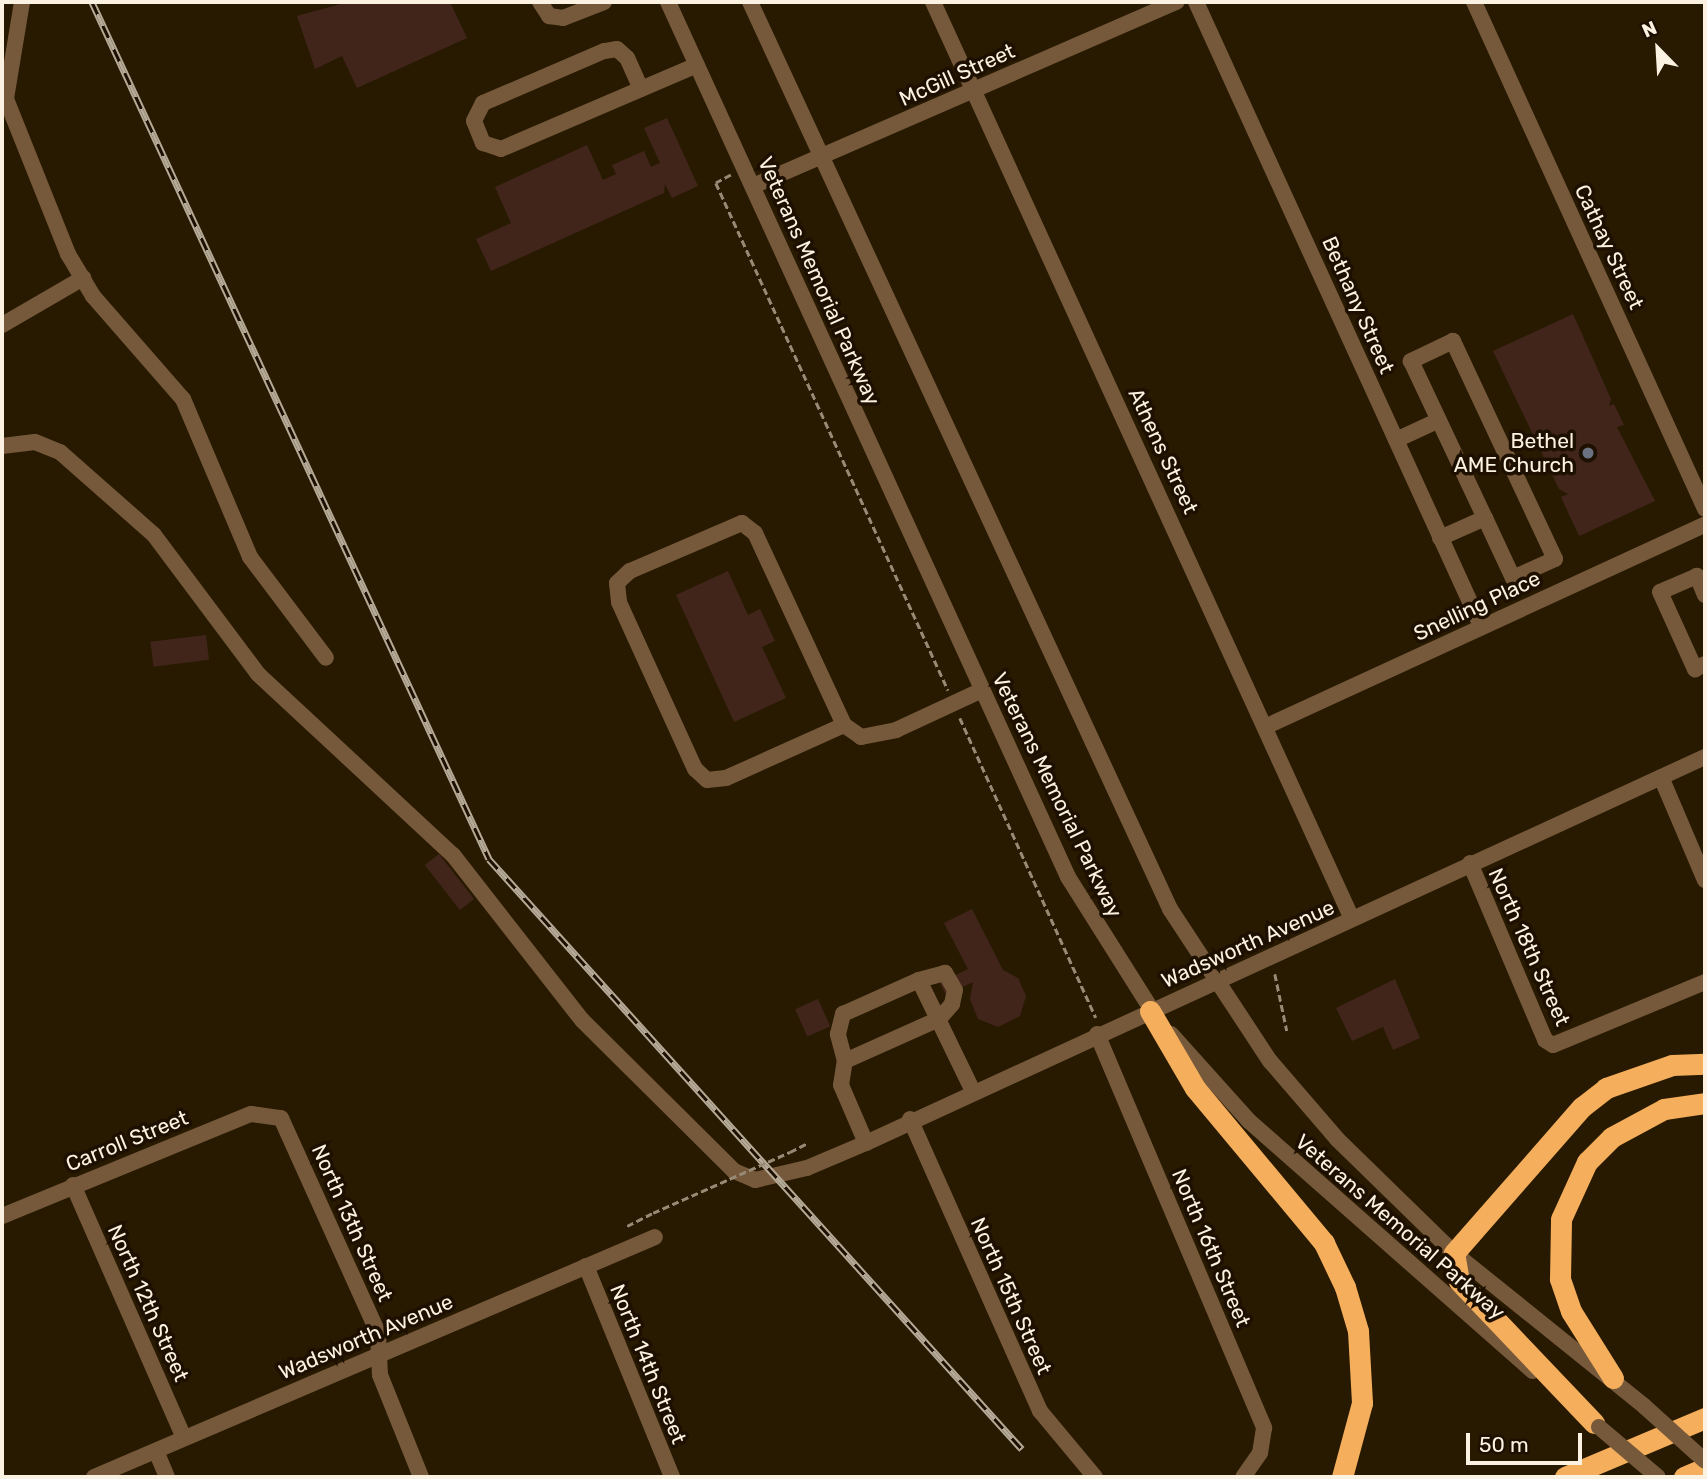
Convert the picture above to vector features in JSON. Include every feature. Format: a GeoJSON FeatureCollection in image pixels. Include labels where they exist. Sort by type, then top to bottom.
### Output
{"type":"FeatureCollection","features":[{"type":"Feature","properties":{"kind":"highway"},"geometry":{"type":"LineString","coordinates":[[1150,1011],[1195,1088],[1324,1243],[1345,1287],[1362,1363],[1362,1403],[1342,1477]]}},
{"type":"Feature","properties":{"kind":"highway"},"geometry":{"type":"LineString","coordinates":[[1597,1425],[1459,1281],[1454,1253],[1582,1107],[1606,1088],[1672,1065],[1705,1064]]}},
{"type":"Feature","properties":{"kind":"highway"},"geometry":{"type":"LineString","coordinates":[[1613,1378],[1571,1311],[1560,1279],[1557,1243],[1564,1209],[1587,1162],[1612,1137],[1664,1109],[1705,1103]]}},
{"type":"Feature","properties":{"kind":"highway"},"geometry":{"type":"LineString","coordinates":[[1565,1477],[1705,1418]]}},
{"type":"Feature","properties":{"kind":"highway"},"geometry":{"type":"LineString","coordinates":[[1684,1477],[1705,1468]]}},
{"type":"Feature","properties":{"kind":"street"},"geometry":{"type":"LineString","coordinates":[[22,2],[6,99],[83,278],[183,399],[250,557],[326,658]]}},
{"type":"Feature","properties":{"kind":"street"},"geometry":{"type":"LineString","coordinates":[[540,2],[550,16],[563,18],[604,2]]}},
{"type":"Feature","properties":{"kind":"street","name":"Veterans Memorial Parkway"},"geometry":{"type":"LineString","coordinates":[[668,2],[1068,877],[1150,1011],[1249,1121],[1658,1477]]}},
{"type":"Feature","properties":{"kind":"street","name":"Veterans Memorial Parkway"},"geometry":{"type":"LineString","coordinates":[[750,2],[1126,826],[1216,980],[1270,1061],[1337,1139],[1454,1253],[1613,1378],[1705,1461]]}},
{"type":"Feature","properties":{"kind":"street","name":"Athens Street"},"geometry":{"type":"LineString","coordinates":[[933,2],[1267,726],[1352,919]]}},
{"type":"Feature","properties":{"kind":"street","name":"McGill Street"},"geometry":{"type":"LineString","coordinates":[[753,186],[1177,2]]}},
{"type":"Feature","properties":{"kind":"street","name":"Bethany Street"},"geometry":{"type":"LineString","coordinates":[[1196,2],[1481,626]]}},
{"type":"Feature","properties":{"kind":"street","name":"Cathay Street"},"geometry":{"type":"LineString","coordinates":[[1474,2],[1705,509]]}},
{"type":"Feature","properties":{"kind":"street"},"geometry":{"type":"LineString","coordinates":[[641,89],[627,58],[617,49],[604,51],[483,103],[474,121],[483,143],[501,149],[641,89],[697,65]]}},
{"type":"Feature","properties":{"kind":"street"},"geometry":{"type":"LineString","coordinates":[[2,325],[83,278]]}},
{"type":"Feature","properties":{"kind":"street"},"geometry":{"type":"LineString","coordinates":[[1555,559],[1513,578],[1411,361],[1453,341],[1555,559],[1568,587]]}},
{"type":"Feature","properties":{"kind":"street"},"geometry":{"type":"LineString","coordinates":[[1396,440],[1439,420]]}},
{"type":"Feature","properties":{"kind":"street","name":"Wadsworth Avenue"},"geometry":{"type":"LineString","coordinates":[[2,446],[35,442],[60,452],[154,535],[258,674],[453,855],[582,1020],[734,1171],[755,1180],[807,1168],[866,1143],[910,1119],[1705,757]]}},
{"type":"Feature","properties":{"kind":"street"},"geometry":{"type":"LineString","coordinates":[[1440,538],[1485,518]]}},
{"type":"Feature","properties":{"kind":"street"},"geometry":{"type":"LineString","coordinates":[[844,725],[726,778],[707,780],[695,769],[619,602],[617,583],[630,570],[742,523],[755,533],[844,725],[861,737],[954,704],[982,690]]}},
{"type":"Feature","properties":{"kind":"street","name":"Snelling Place"},"geometry":{"type":"LineString","coordinates":[[1267,726],[1705,525]]}},
{"type":"Feature","properties":{"kind":"street"},"geometry":{"type":"LineString","coordinates":[[1705,595],[1697,576],[1660,593],[1695,669],[1705,664]]}},
{"type":"Feature","properties":{"kind":"street"},"geometry":{"type":"LineString","coordinates":[[1661,777],[1705,880]]}},
{"type":"Feature","properties":{"kind":"street","name":"North 18th Street"},"geometry":{"type":"LineString","coordinates":[[1470,863],[1545,1040],[1553,1045],[1705,982]]}},
{"type":"Feature","properties":{"kind":"street"},"geometry":{"type":"LineString","coordinates":[[845,1061],[939,1018],[952,1004],[950,978],[936,972],[843,1014],[838,1034],[845,1061],[841,1085],[866,1143]]}},
{"type":"Feature","properties":{"kind":"street"},"geometry":{"type":"LineString","coordinates":[[919,980],[973,1091]]}},
{"type":"Feature","properties":{"kind":"street","name":"North 16th Street"},"geometry":{"type":"LineString","coordinates":[[1097,1034],[1264,1428],[1260,1453],[1243,1477]]}},
{"type":"Feature","properties":{"kind":"street","name":"Carroll Street"},"geometry":{"type":"LineString","coordinates":[[2,1216],[251,1114],[270,1112]]}},
{"type":"Feature","properties":{"kind":"street","name":"North 13th Street"},"geometry":{"type":"LineString","coordinates":[[270,1112],[286,1126],[382,1354],[380,1375],[421,1477]]}},
{"type":"Feature","properties":{"kind":"street","name":"North 15th Street"},"geometry":{"type":"LineString","coordinates":[[910,1119],[1040,1411],[1095,1477]]}},
{"type":"Feature","properties":{"kind":"street","name":"North 12th Street"},"geometry":{"type":"LineString","coordinates":[[73,1185],[184,1438]]}},
{"type":"Feature","properties":{"kind":"street","name":"Wadsworth Avenue"},"geometry":{"type":"LineString","coordinates":[[94,1477],[655,1237]]}},
{"type":"Feature","properties":{"kind":"street","name":"North 14th Street"},"geometry":{"type":"LineString","coordinates":[[586,1266],[671,1477]]}},
{"type":"Feature","properties":{"kind":"street"},"geometry":{"type":"LineString","coordinates":[[156,1451],[167,1477]]}},
{"type":"Feature","properties":{"kind":"path"},"geometry":{"type":"LineString","coordinates":[[734,174],[716,183],[1096,1015],[1097,1034]]}},
{"type":"Feature","properties":{"kind":"path"},"geometry":{"type":"LineString","coordinates":[[1275,974],[1287,1031]]}},
{"type":"Feature","properties":{"kind":"path"},"geometry":{"type":"LineString","coordinates":[[627,1226],[808,1143]]}},
{"type":"Feature","properties":{"kind":"building"},"geometry":{"type":"Polygon","coordinates":[[[348,2],[450,2],[467,38],[357,88],[342,56],[315,69],[297,16],[348,2]]]}},
{"type":"Feature","properties":{"kind":"building"},"geometry":{"type":"Polygon","coordinates":[[[667,118],[698,186],[672,198],[665,184],[664,193],[491,271],[476,239],[511,223],[495,187],[587,145],[603,180],[616,174],[612,165],[644,151],[651,167],[660,163],[644,128],[667,118]]]}},
{"type":"Feature","properties":{"kind":"building"},"geometry":{"type":"Polygon","coordinates":[[[1573,314],[1611,399],[1609,406],[1614,404],[1624,425],[1617,427],[1655,501],[1579,536],[1561,497],[1568,494],[1559,489],[1493,351],[1573,314]]]}},
{"type":"Feature","properties":{"kind":"building"},"geometry":{"type":"Polygon","coordinates":[[[728,571],[748,615],[760,609],[775,641],[762,647],[786,698],[734,722],[676,595],[728,571]]]}},
{"type":"Feature","properties":{"kind":"building"},"geometry":{"type":"Polygon","coordinates":[[[206,635],[209,660],[153,667],[150,642],[206,635]]]}},
{"type":"Feature","properties":{"kind":"building"},"geometry":{"type":"Polygon","coordinates":[[[439,854],[474,899],[460,910],[425,865],[439,854]]]}},
{"type":"Feature","properties":{"kind":"building"},"geometry":{"type":"Polygon","coordinates":[[[972,909],[1003,970],[1018,978],[1026,996],[1020,1016],[998,1027],[978,1019],[970,999],[973,982],[946,995],[940,983],[968,969],[944,923],[972,909]]]}},
{"type":"Feature","properties":{"kind":"building"},"geometry":{"type":"Polygon","coordinates":[[[1395,979],[1420,1038],[1393,1050],[1383,1027],[1352,1041],[1336,1008],[1395,979]]]}},
{"type":"Feature","properties":{"kind":"building"},"geometry":{"type":"Polygon","coordinates":[[[818,999],[830,1026],[807,1037],[795,1009],[818,999]]]}},
{"type":"Feature","properties":{"kind":"railway"},"geometry":{"type":"LineString","coordinates":[[92,2],[489,859],[1022,1449]]}},
{"type":"Feature","properties":{"kind":"place","name":"Bethel AME Church"},"geometry":{"type":"Point","coordinates":[1588,453]}}]}
